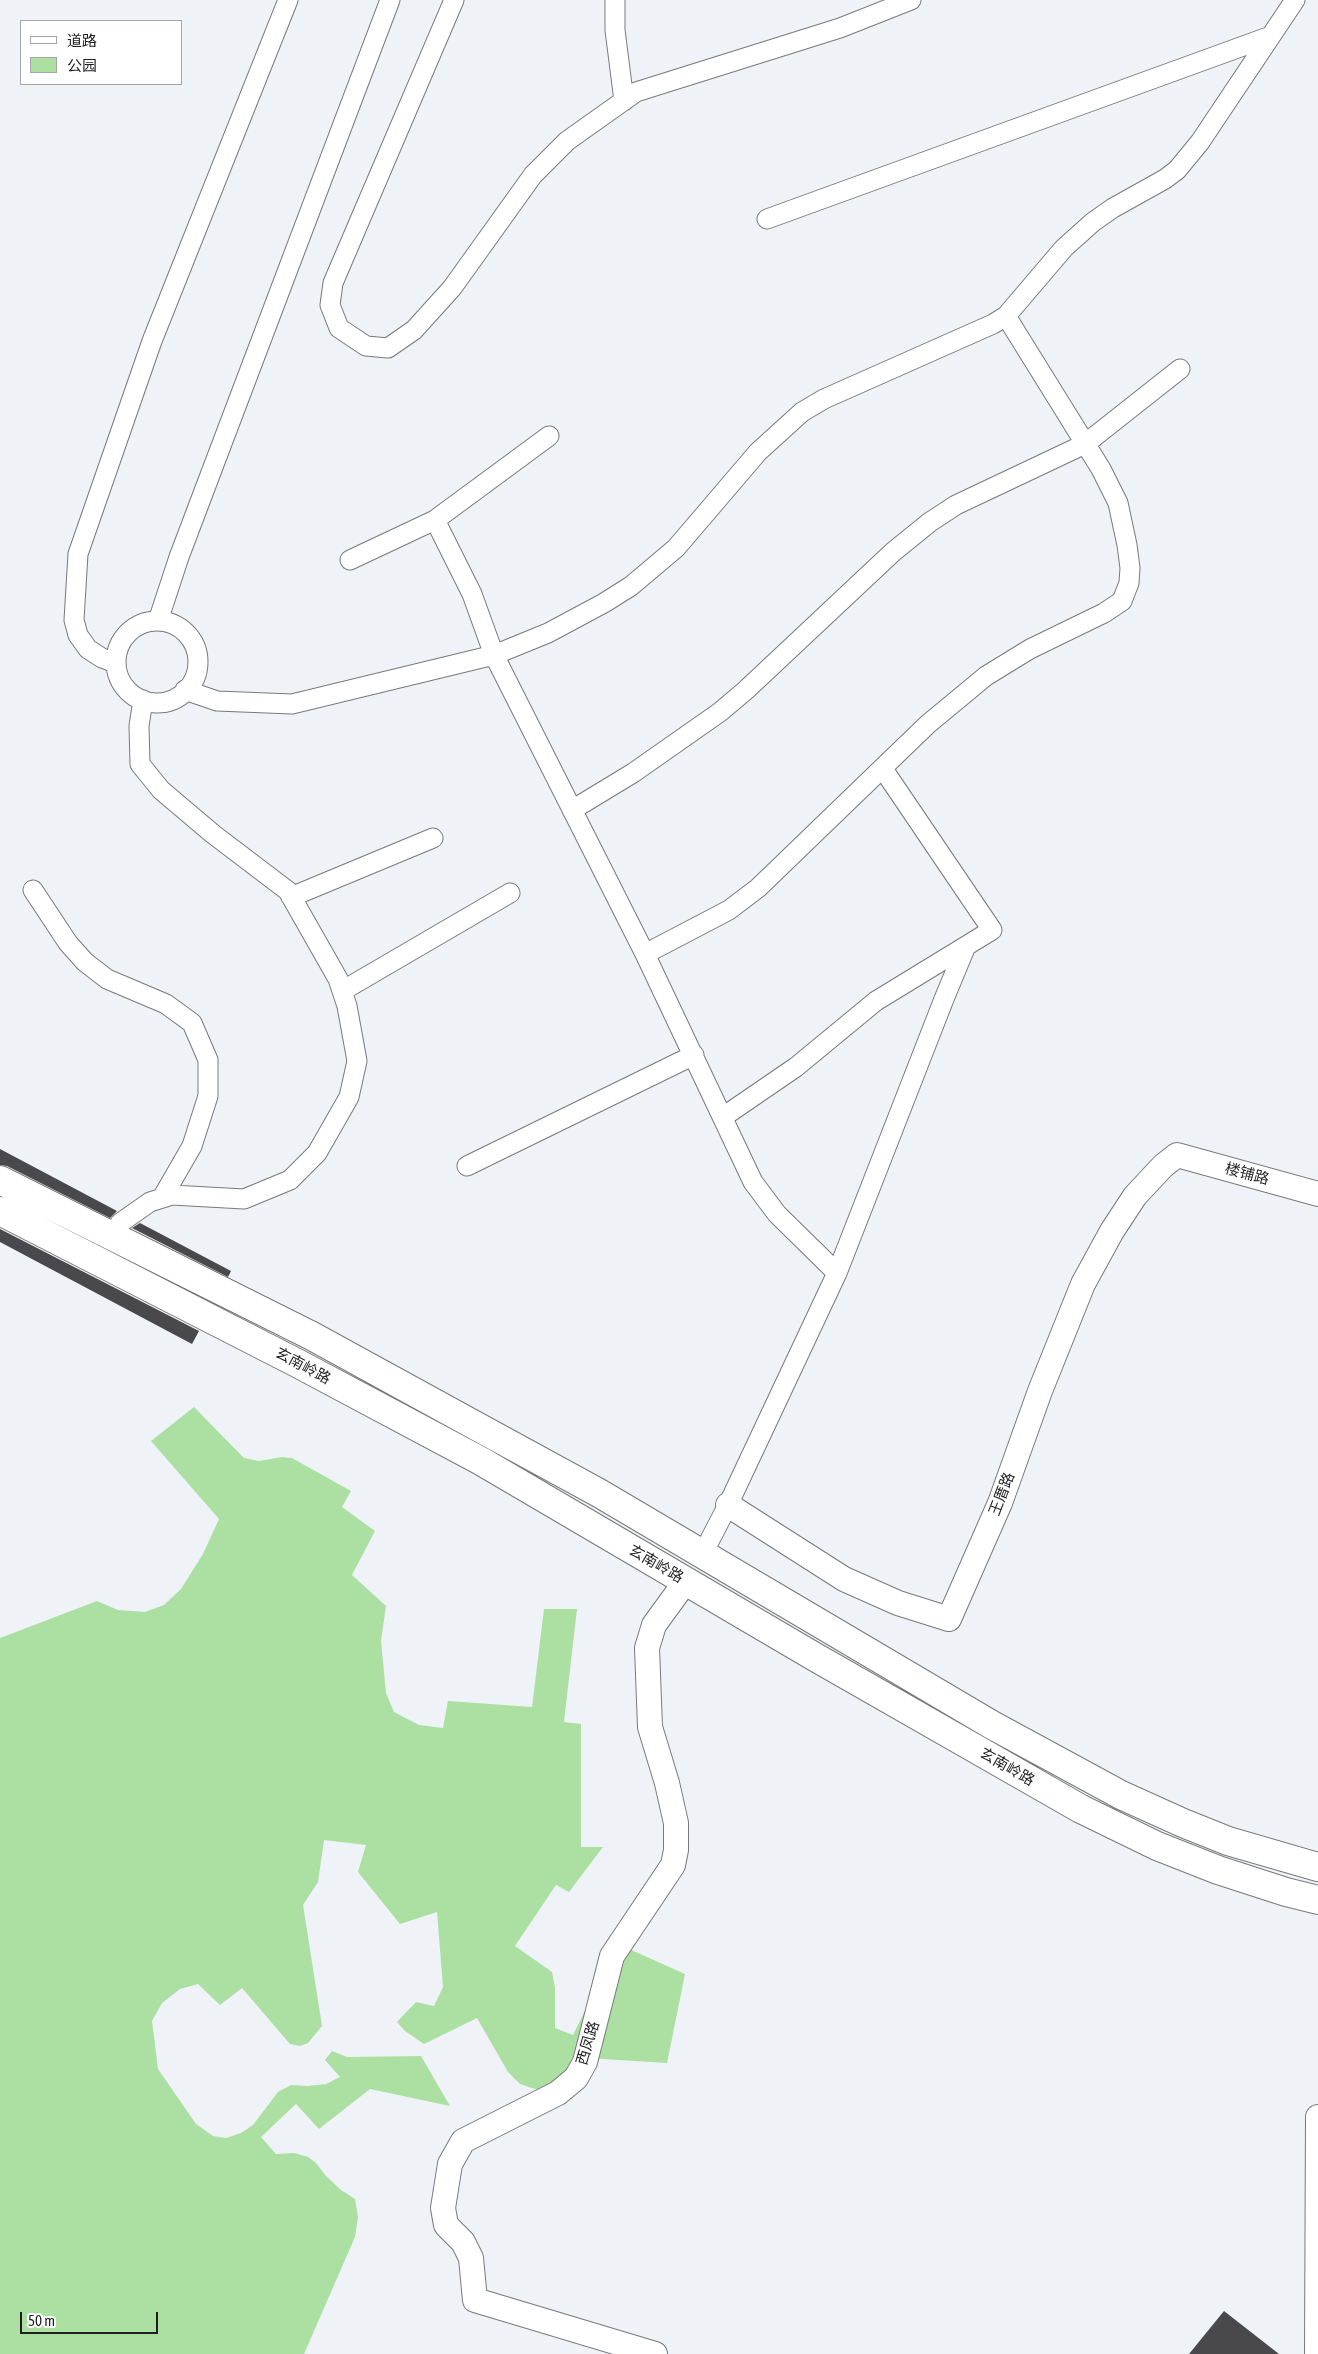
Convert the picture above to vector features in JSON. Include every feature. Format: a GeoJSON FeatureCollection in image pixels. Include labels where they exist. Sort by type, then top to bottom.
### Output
{"type":"FeatureCollection","features":[{"type":"Feature","properties":{"kind":"main road","name":"玄南岭路"},"geometry":{"type":"LineString","coordinates":[[0,1180],[312,1336],[599,1493],[992,1725],[1150,1808],[1235,1843],[1318,1867]]}},
{"type":"Feature","properties":{"kind":"main road","name":"玄南岭路"},"geometry":{"type":"LineString","coordinates":[[0,1212],[481,1461],[815,1657],[1081,1809],[1137,1836],[1218,1870],[1286,1892],[1318,1900]]}},
{"type":"Feature","properties":{"kind":"street"},"geometry":{"type":"LineString","coordinates":[[116,663],[102,658],[88,649],[78,635],[74,620],[78,554],[152,341],[288,0]]}},
{"type":"Feature","properties":{"kind":"street"},"geometry":{"type":"LineString","coordinates":[[158,621],[179,557],[390,0]]}},
{"type":"Feature","properties":{"kind":"street"},"geometry":{"type":"LineString","coordinates":[[454,0],[333,283],[330,305],[339,328],[366,346],[388,348],[414,330],[452,288],[533,175],[567,141],[636,92],[840,28],[911,0]]}},
{"type":"Feature","properties":{"kind":"street"},"geometry":{"type":"LineString","coordinates":[[615,0],[614,30],[624,101]]}},
{"type":"Feature","properties":{"kind":"street"},"geometry":{"type":"LineString","coordinates":[[185,690],[217,701],[292,704],[494,655],[548,633],[604,603],[639,580],[676,548],[758,452],[802,412],[824,399],[993,324],[1006,316],[1064,248],[1092,222],[1177,170],[1200,142],[1268,37],[1295,0]]}},
{"type":"Feature","properties":{"kind":"street"},"geometry":{"type":"LineString","coordinates":[[768,219],[1268,37]]}},
{"type":"Feature","properties":{"kind":"street"},"geometry":{"type":"LineString","coordinates":[[645,954],[711,920],[746,898],[774,874],[935,718],[986,676],[1030,649],[1104,613],[1122,601],[1130,583],[1130,568],[1122,520],[1110,487],[1006,316]]}},
{"type":"Feature","properties":{"kind":"street"},"geometry":{"type":"LineString","coordinates":[[572,810],[634,773],[720,712],[746,690],[893,552],[930,522],[956,505],[1085,444],[1180,369]]}},
{"type":"Feature","properties":{"kind":"street"},"geometry":{"type":"LineString","coordinates":[[350,560],[435,520],[550,436]]}},
{"type":"Feature","properties":{"kind":"street"},"geometry":{"type":"LineString","coordinates":[[435,520],[472,594],[494,655],[645,954],[764,1198],[791,1229],[837,1273]]}},
{"type":"Feature","properties":{"kind":"street"},"geometry":{"type":"LineString","coordinates":[[151,620],[172,623],[187,633],[196,646],[198,665],[193,682],[181,695],[168,702],[149,702],[135,696],[121,683],[116,663],[117,650],[123,638],[134,627],[151,620]]}},
{"type":"Feature","properties":{"kind":"street"},"geometry":{"type":"LineString","coordinates":[[120,1223],[150,1202],[172,1195],[244,1199],[290,1180],[318,1153],[349,1097],[356,1061],[338,979],[288,891],[213,834],[161,790],[140,764],[139,726],[143,700]]}},
{"type":"Feature","properties":{"kind":"street"},"geometry":{"type":"LineString","coordinates":[[723,1117],[796,1067],[876,1001],[992,930],[883,769]]}},
{"type":"Feature","properties":{"kind":"street"},"geometry":{"type":"LineString","coordinates":[[291,897],[433,838]]}},
{"type":"Feature","properties":{"kind":"street"},"geometry":{"type":"LineString","coordinates":[[33,890],[68,943],[85,962],[107,979],[166,1004],[192,1023],[208,1060],[208,1096],[192,1146],[162,1198]]}},
{"type":"Feature","properties":{"kind":"street"},"geometry":{"type":"LineString","coordinates":[[342,991],[510,893]]}},
{"type":"Feature","properties":{"kind":"street"},"geometry":{"type":"LineString","coordinates":[[702,1555],[728,1506],[837,1273],[966,946]]}},
{"type":"Feature","properties":{"kind":"street"},"geometry":{"type":"LineString","coordinates":[[467,1166],[694,1056]]}},
{"type":"Feature","properties":{"kind":"street","name":"楼铺路"},"geometry":{"type":"LineString","coordinates":[[1177,1155],[1318,1194]]}},
{"type":"Feature","properties":{"kind":"street","name":"王厝路"},"geometry":{"type":"LineString","coordinates":[[728,1506],[844,1579],[898,1603],[949,1619],[1000,1503],[1040,1391],[1083,1284],[1123,1212],[1152,1176],[1177,1155]]}},
{"type":"Feature","properties":{"kind":"street","name":"西凤路"},"geometry":{"type":"LineString","coordinates":[[656,2354],[475,2300],[471,2258],[463,2242],[446,2224],[443,2208],[450,2164],[463,2141],[558,2093],[576,2078],[585,2062],[612,1956],[673,1865],[676,1850],[676,1823],[650,1727],[647,1648],[654,1625],[686,1581]]}},
{"type":"Feature","properties":{"kind":"street"},"geometry":{"type":"LineString","coordinates":[[1317,2354],[1318,2117]]}},
{"type":"Feature","properties":{"kind":"green space"},"geometry":{"type":"Polygon","coordinates":[[[194,1407],[244,1458],[259,1461],[282,1457],[292,1458],[351,1491],[342,1507],[375,1531],[352,1575],[386,1606],[381,1641],[386,1693],[394,1712],[419,1725],[443,1728],[448,1701],[532,1707],[544,1609],[577,1609],[564,1722],[581,1724],[581,1847],[603,1847],[569,1892],[556,1885],[515,1946],[552,1972],[555,1988],[555,2028],[573,2035],[618,1944],[685,1974],[667,2063],[586,2058],[548,2089],[535,2089],[520,2084],[508,2072],[477,2018],[424,2044],[405,2031],[397,2022],[416,2002],[434,2006],[443,1987],[437,1912],[400,1924],[358,1872],[366,1845],[324,1840],[318,1882],[303,1905],[322,2026],[308,2043],[300,2046],[290,2044],[242,1988],[220,2005],[198,1984],[180,1989],[162,2003],[152,2021],[158,2069],[196,2124],[213,2136],[226,2138],[241,2133],[253,2125],[278,2092],[291,2085],[326,2084],[340,2077],[325,2060],[332,2051],[347,2057],[421,2056],[450,2106],[370,2089],[319,2129],[296,2104],[261,2137],[276,2154],[294,2153],[308,2157],[341,2190],[355,2199],[358,2217],[355,2237],[304,2354],[0,2354],[0,1638],[97,1601],[118,1610],[145,1612],[164,1605],[181,1589],[203,1554],[219,1519],[151,1441],[194,1407]]]}},
{"type":"Feature","properties":{"kind":"building"},"geometry":{"type":"Polygon","coordinates":[[[0,1149],[117,1211],[110,1218],[7,1166],[0,1165],[0,1149]]]}},
{"type":"Feature","properties":{"kind":"building"},"geometry":{"type":"Polygon","coordinates":[[[140,1223],[231,1271],[228,1277],[132,1228],[140,1223]]]}},
{"type":"Feature","properties":{"kind":"building"},"geometry":{"type":"Polygon","coordinates":[[[0,1229],[199,1331],[192,1344],[0,1242],[0,1229]]]}},
{"type":"Feature","properties":{"kind":"building"},"geometry":{"type":"Polygon","coordinates":[[[1224,2311],[1279,2354],[1189,2354],[1224,2311]]]}}]}
